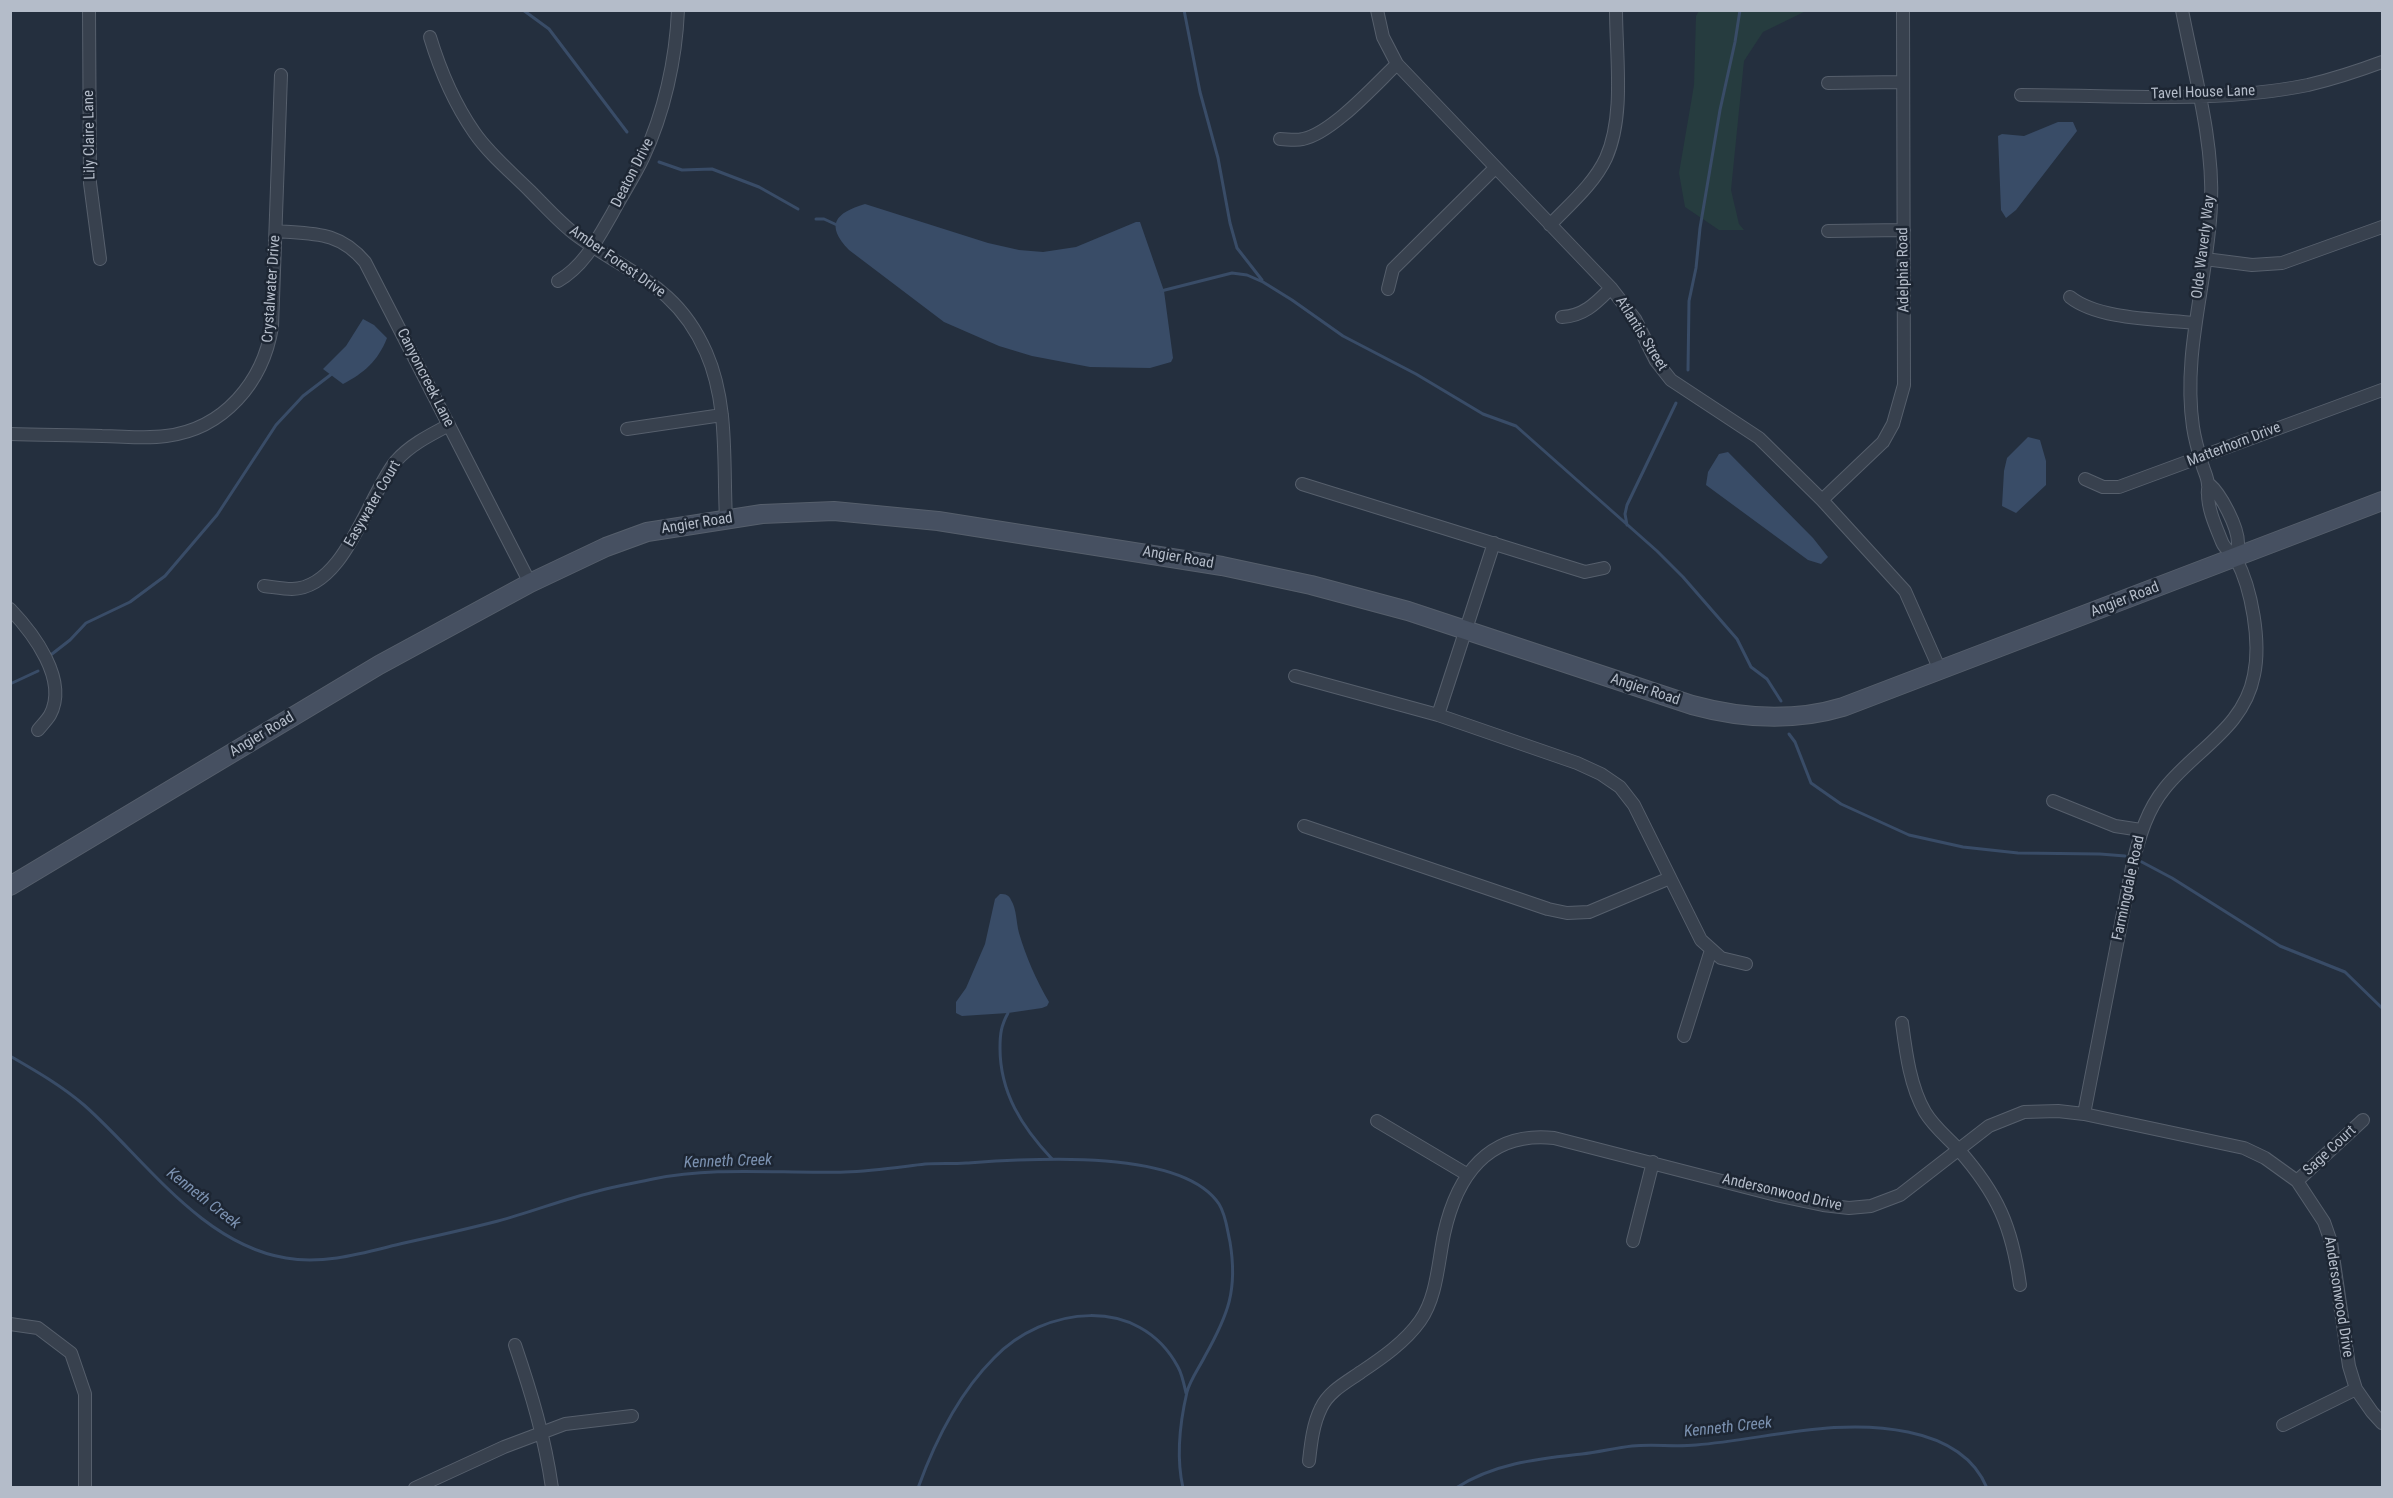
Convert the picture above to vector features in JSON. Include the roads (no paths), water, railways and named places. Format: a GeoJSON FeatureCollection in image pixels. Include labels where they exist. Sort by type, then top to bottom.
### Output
{"type":"FeatureCollection","features":[{"type":"Feature","properties":{"kind":"street","name":"Lily Claire Lane"},"geometry":{"type":"LineString","coordinates":[[89,10],[90,183],[100,259]]}},
{"type":"Feature","properties":{"kind":"street","name":"Deaton Drive"},"geometry":{"type":"LineString","coordinates":[[558,281],[572,274],[593,246],[651,140],[674,60],[678,10]]}},
{"type":"Feature","properties":{"kind":"street","name":"Atlantis Street"},"geometry":{"type":"LineString","coordinates":[[1377,10],[1383,37],[1397,64],[1611,288],[1635,319],[1656,361],[1671,380],[1759,438],[1822,500],[1905,591],[1940,670]]}},
{"type":"Feature","properties":{"kind":"street"},"geometry":{"type":"LineString","coordinates":[[1550,225],[1591,181],[1606,158],[1615,128],[1617,100],[1616,10]]}},
{"type":"Feature","properties":{"kind":"street","name":"Adelphia Road"},"geometry":{"type":"LineString","coordinates":[[1822,500],[1883,442],[1900,406],[1904,385],[1903,10]]}},
{"type":"Feature","properties":{"kind":"street","name":"Olde Waverly Way"},"geometry":{"type":"LineString","coordinates":[[2182,10],[2211,176],[2211,215],[2195,323],[2190,389],[2193,426],[2209,484],[2216,490],[2238,541],[2235,558]]}},
{"type":"Feature","properties":{"kind":"street","name":"Amber Forest Drive"},"geometry":{"type":"LineString","coordinates":[[430,37],[439,65],[475,134],[562,223],[593,246],[648,280],[677,306],[692,325],[706,350],[716,378],[722,415],[726,519]]}},
{"type":"Feature","properties":{"kind":"street","name":"Tavel House Lane"},"geometry":{"type":"LineString","coordinates":[[2020,94],[2198,96],[2308,85],[2382,62]]}},
{"type":"Feature","properties":{"kind":"street"},"geometry":{"type":"LineString","coordinates":[[1280,139],[1304,139],[1314,135],[1340,118],[1397,64]]}},
{"type":"Feature","properties":{"kind":"street","name":"Crystalwater Drive"},"geometry":{"type":"LineString","coordinates":[[10,434],[165,436],[200,426],[228,409],[249,386],[268,348],[272,327],[280,75]]}},
{"type":"Feature","properties":{"kind":"street"},"geometry":{"type":"LineString","coordinates":[[1828,83],[1902,82]]}},
{"type":"Feature","properties":{"kind":"street"},"geometry":{"type":"LineString","coordinates":[[1388,289],[1393,269],[1495,168]]}},
{"type":"Feature","properties":{"kind":"street"},"geometry":{"type":"LineString","coordinates":[[2205,259],[2252,265],[2282,263],[2382,227]]}},
{"type":"Feature","properties":{"kind":"street"},"geometry":{"type":"LineString","coordinates":[[1828,231],[1904,230]]}},
{"type":"Feature","properties":{"kind":"street","name":"Canyoncreek Lane"},"geometry":{"type":"LineString","coordinates":[[276,231],[323,234],[336,239],[356,252],[371,272],[530,583]]}},
{"type":"Feature","properties":{"kind":"street"},"geometry":{"type":"LineString","coordinates":[[1562,317],[1574,316],[1586,311],[1611,288]]}},
{"type":"Feature","properties":{"kind":"street"},"geometry":{"type":"LineString","coordinates":[[2070,297],[2084,307],[2100,312],[2195,323]]}},
{"type":"Feature","properties":{"kind":"street","name":"Matterhorn Drive"},"geometry":{"type":"LineString","coordinates":[[2085,479],[2103,487],[2119,487],[2382,390]]}},
{"type":"Feature","properties":{"kind":"street"},"geometry":{"type":"LineString","coordinates":[[627,429],[722,415]]}},
{"type":"Feature","properties":{"kind":"street","name":"Easywater Court"},"geometry":{"type":"LineString","coordinates":[[264,586],[299,588],[326,572],[344,553],[354,538],[382,483],[397,460],[422,440],[449,425]]}},
{"type":"Feature","properties":{"kind":"street"},"geometry":{"type":"LineString","coordinates":[[1302,484],[1585,572],[1604,568]]}},
{"type":"Feature","properties":{"kind":"street","name":"Angier Road"},"geometry":{"type":"LineString","coordinates":[[10,886],[379,665],[530,583],[628,538],[672,527],[726,519],[808,511],[834,511],[1001,530],[1177,557],[1283,578],[1373,601],[1466,629],[1680,702],[1717,712],[1751,717],[1794,717],[1832,710],[2382,501]]}},
{"type":"Feature","properties":{"kind":"street"},"geometry":{"type":"LineString","coordinates":[[1438,715],[1494,543]]}},
{"type":"Feature","properties":{"kind":"street","name":"Farmingdale Road"},"geometry":{"type":"LineString","coordinates":[[2084,1114],[2130,873],[2141,830],[2150,809],[2165,788],[2232,723],[2251,688],[2256,656],[2255,631],[2248,594],[2235,558]]}},
{"type":"Feature","properties":{"kind":"street"},"geometry":{"type":"LineString","coordinates":[[10,609],[42,651],[53,676],[54,704],[50,715],[38,730]]}},
{"type":"Feature","properties":{"kind":"street"},"geometry":{"type":"LineString","coordinates":[[1295,676],[1438,715],[1577,763],[1611,781],[1634,805],[1701,940],[1721,958],[1746,964]]}},
{"type":"Feature","properties":{"kind":"street"},"geometry":{"type":"LineString","coordinates":[[2053,801],[2115,826],[2141,830]]}},
{"type":"Feature","properties":{"kind":"street"},"geometry":{"type":"LineString","coordinates":[[1304,826],[1548,909],[1567,913],[1589,912],[1670,878]]}},
{"type":"Feature","properties":{"kind":"street"},"geometry":{"type":"LineString","coordinates":[[1684,1036],[1711,950]]}},
{"type":"Feature","properties":{"kind":"street"},"geometry":{"type":"LineString","coordinates":[[1902,1023],[1908,1063],[1917,1095],[1932,1122],[1979,1175],[2004,1214],[2014,1247],[2020,1285]]}},
{"type":"Feature","properties":{"kind":"street","name":"Andersonwood Drive"},"geometry":{"type":"LineString","coordinates":[[1309,1461],[1312,1435],[1326,1400],[1335,1390],[1391,1350],[1420,1321],[1434,1288],[1450,1211],[1468,1175],[1483,1156],[1504,1142],[1522,1137],[1554,1138],[1780,1196],[1849,1208],[1871,1206],[1900,1195],[1989,1126],[2024,1112],[2037,1110],[2084,1114],[2244,1148],[2274,1164],[2297,1181],[2324,1222],[2331,1242],[2349,1366],[2356,1389],[2382,1423]]}},
{"type":"Feature","properties":{"kind":"street","name":"Sage Court"},"geometry":{"type":"LineString","coordinates":[[2297,1181],[2363,1120]]}},
{"type":"Feature","properties":{"kind":"street"},"geometry":{"type":"LineString","coordinates":[[1377,1121],[1468,1175]]}},
{"type":"Feature","properties":{"kind":"street"},"geometry":{"type":"LineString","coordinates":[[1633,1241],[1653,1162]]}},
{"type":"Feature","properties":{"kind":"street"},"geometry":{"type":"LineString","coordinates":[[10,1324],[38,1328],[71,1353],[85,1394],[85,1488]]}},
{"type":"Feature","properties":{"kind":"street"},"geometry":{"type":"LineString","coordinates":[[515,1345],[537,1412],[548,1456],[552,1488]]}},
{"type":"Feature","properties":{"kind":"street"},"geometry":{"type":"LineString","coordinates":[[2283,1425],[2356,1389]]}},
{"type":"Feature","properties":{"kind":"street"},"geometry":{"type":"LineString","coordinates":[[415,1488],[565,1424],[633,1416]]}},
{"type":"Feature","properties":{"kind":"water"},"geometry":{"type":"Polygon","coordinates":[[[2058,122],[2073,122],[2077,131],[2016,210],[2006,218],[2001,210],[1998,136],[2002,134],[2024,136],[2058,122]]]}},
{"type":"Feature","properties":{"kind":"water"},"geometry":{"type":"Polygon","coordinates":[[[865,204],[988,243],[1019,250],[1043,252],[1076,247],[1140,222],[1164,291],[1173,358],[1171,362],[1150,368],[1090,367],[1032,356],[999,346],[944,322],[849,250],[837,234],[837,221],[840,216],[846,211],[865,204]]]}},
{"type":"Feature","properties":{"kind":"water"},"geometry":{"type":"Polygon","coordinates":[[[363,319],[374,325],[387,338],[370,366],[343,384],[323,369],[346,346],[363,319]]]}},
{"type":"Feature","properties":{"kind":"water"},"geometry":{"type":"Polygon","coordinates":[[[2028,437],[2040,440],[2046,461],[2046,485],[2016,513],[2002,506],[2004,471],[2007,458],[2028,437]]]}},
{"type":"Feature","properties":{"kind":"water"},"geometry":{"type":"Polygon","coordinates":[[[1728,452],[1813,538],[1828,557],[1821,564],[1808,560],[1706,485],[1708,472],[1719,454],[1728,452]]]}},
{"type":"Feature","properties":{"kind":"water"},"geometry":{"type":"Polygon","coordinates":[[[1000,894],[1008,896],[1013,904],[1025,951],[1049,1002],[1042,1008],[962,1016],[956,1013],[956,1002],[966,988],[985,944],[995,899],[1000,894]]]}},
{"type":"Feature","properties":{"kind":"waterway"},"geometry":{"type":"LineString","coordinates":[[523,10],[549,29],[627,132]]}},
{"type":"Feature","properties":{"kind":"waterway"},"geometry":{"type":"LineString","coordinates":[[1184,10],[1200,92],[1218,158],[1237,248],[1262,280]]}},
{"type":"Feature","properties":{"kind":"waterway"},"geometry":{"type":"LineString","coordinates":[[1688,370],[1689,301],[1720,110],[1740,10]]}},
{"type":"Feature","properties":{"kind":"waterway"},"geometry":{"type":"LineString","coordinates":[[659,162],[682,170],[712,169],[759,187],[798,209]]}},
{"type":"Feature","properties":{"kind":"waterway"},"geometry":{"type":"LineString","coordinates":[[816,219],[824,219],[837,225]]}},
{"type":"Feature","properties":{"kind":"waterway"},"geometry":{"type":"LineString","coordinates":[[1161,291],[1232,273],[1247,275],[1292,300],[1343,336],[1416,374],[1483,414],[1516,426],[1657,551],[1683,577],[1737,639],[1751,667],[1767,679],[1781,701]]}},
{"type":"Feature","properties":{"kind":"waterway"},"geometry":{"type":"LineString","coordinates":[[52,654],[86,623],[130,602],[165,576],[217,515],[276,425],[303,396],[333,373]]}},
{"type":"Feature","properties":{"kind":"waterway"},"geometry":{"type":"LineString","coordinates":[[1627,525],[1625,514],[1627,505],[1676,403]]}},
{"type":"Feature","properties":{"kind":"waterway"},"geometry":{"type":"LineString","coordinates":[[10,684],[38,671]]}},
{"type":"Feature","properties":{"kind":"waterway"},"geometry":{"type":"LineString","coordinates":[[1789,734],[1795,742],[1811,783],[1841,804],[1909,835],[1963,847],[2018,853],[2125,856]]}},
{"type":"Feature","properties":{"kind":"waterway"},"geometry":{"type":"LineString","coordinates":[[2140,861],[2172,878],[2280,946],[2345,972],[2382,1008]]}},
{"type":"Feature","properties":{"kind":"waterway"},"geometry":{"type":"LineString","coordinates":[[1008,1013],[1000,1038],[1004,1080],[1022,1122],[1052,1159]]}},
{"type":"Feature","properties":{"kind":"waterway","name":"Kenneth Creek"},"geometry":{"type":"LineString","coordinates":[[10,1056],[58,1085],[84,1105],[176,1196],[227,1236],[255,1250],[301,1260],[331,1259],[361,1254],[498,1221],[605,1189],[677,1175],[725,1172],[845,1172],[925,1164],[1063,1159],[1138,1165],[1172,1173],[1200,1186],[1219,1204],[1225,1217],[1233,1274],[1229,1302],[1220,1328],[1192,1378],[1187,1392],[1180,1440],[1183,1488]]}},
{"type":"Feature","properties":{"kind":"waterway"},"geometry":{"type":"LineString","coordinates":[[918,1488],[940,1436],[969,1387],[994,1358],[1015,1340],[1038,1327],[1064,1319],[1090,1316],[1116,1318],[1140,1327],[1161,1344],[1178,1367],[1186,1393]]}},
{"type":"Feature","properties":{"kind":"waterway","name":"Kenneth Creek"},"geometry":{"type":"LineString","coordinates":[[1456,1488],[1486,1473],[1533,1460],[1632,1446],[1696,1445],[1828,1428],[1855,1427],[1908,1432],[1944,1444],[1965,1457],[1974,1466],[1987,1488]]}}]}
